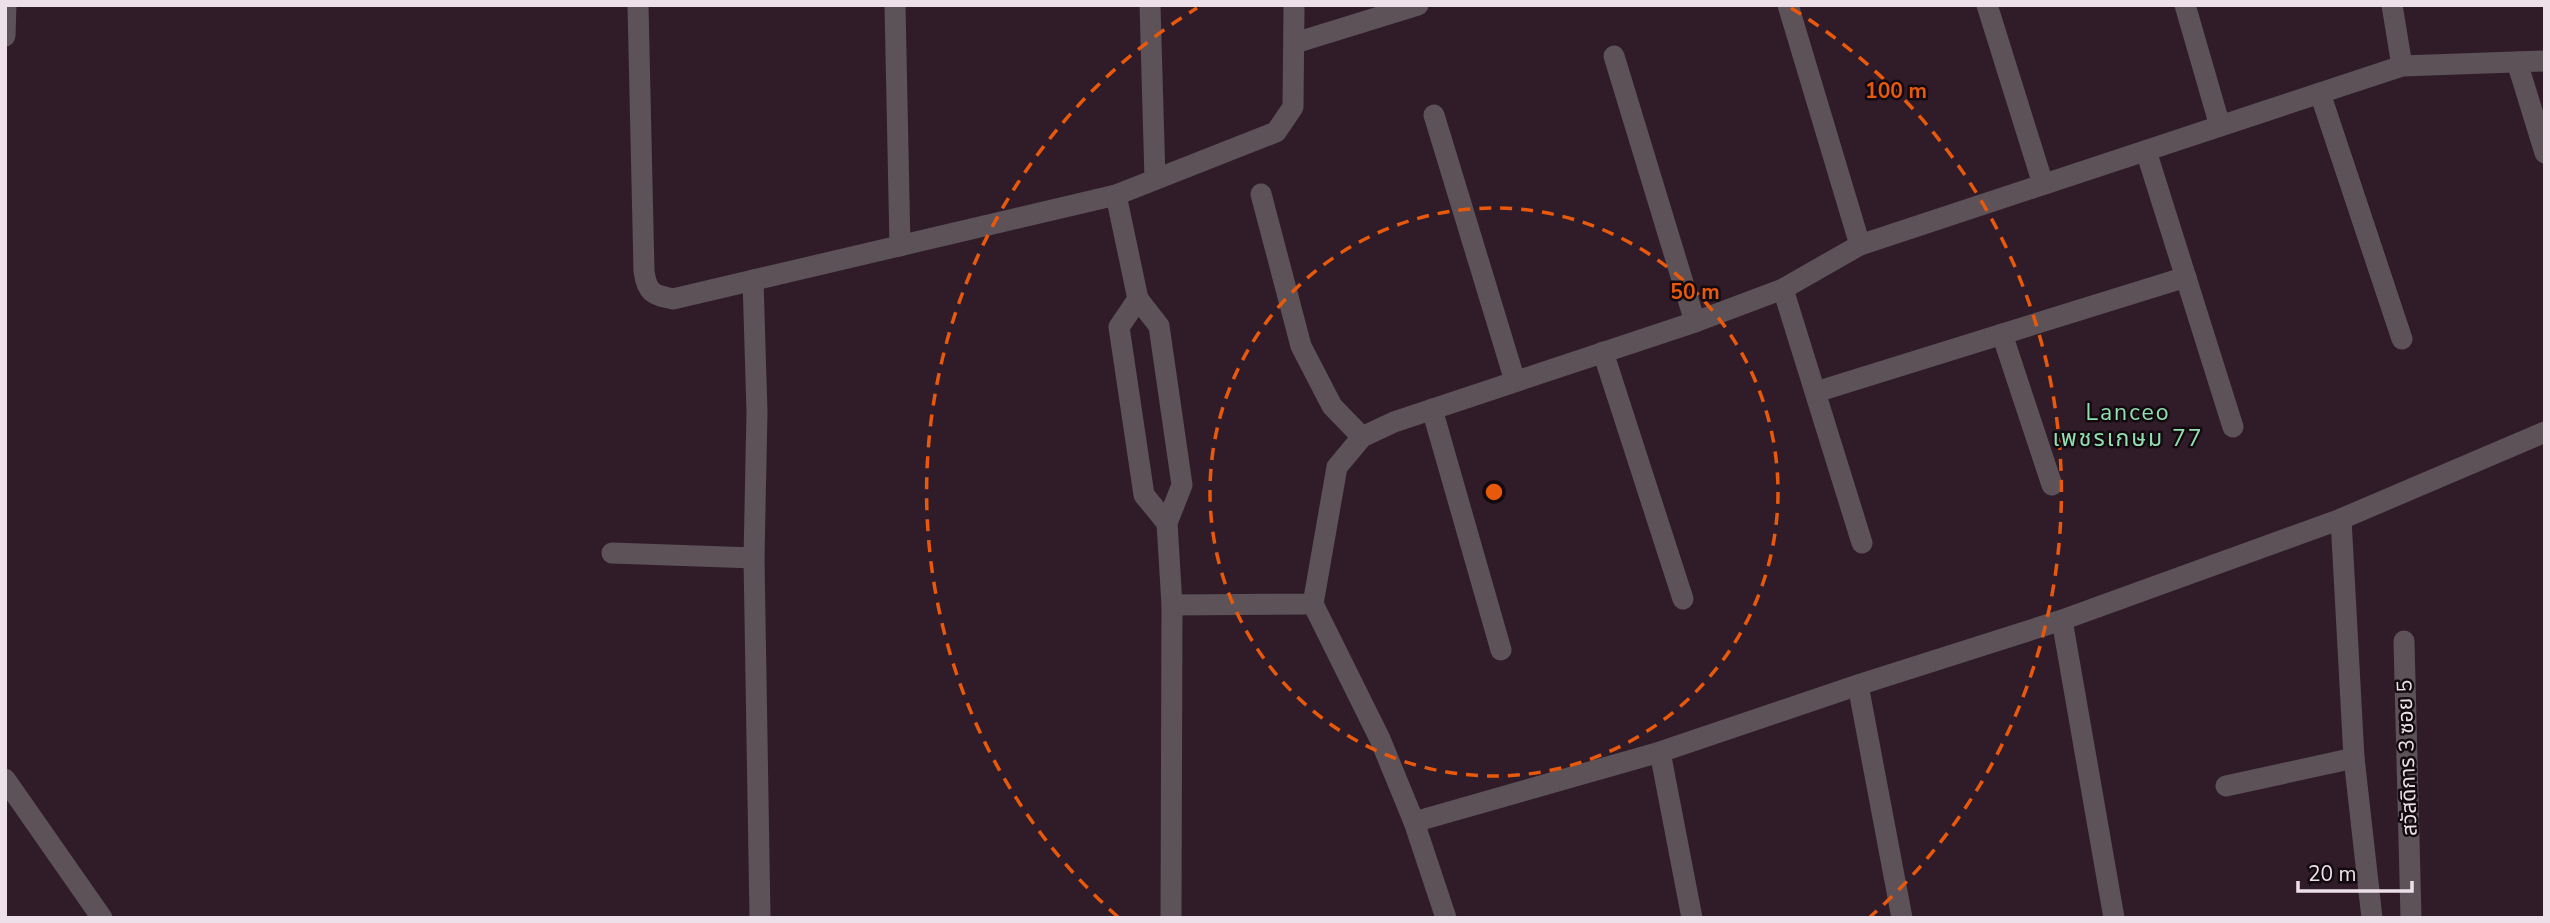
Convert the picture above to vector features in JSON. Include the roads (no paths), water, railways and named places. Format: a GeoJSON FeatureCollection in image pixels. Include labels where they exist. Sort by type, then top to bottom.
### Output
{"type":"FeatureCollection","features":[{"type":"Feature","properties":{"kind":"street"},"geometry":{"type":"LineString","coordinates":[[5,36],[6,5]]}},
{"type":"Feature","properties":{"kind":"street"},"geometry":{"type":"LineString","coordinates":[[638,5],[646,286],[656,296],[673,299],[1116,195],[1276,131],[1293,107],[1294,5]]}},
{"type":"Feature","properties":{"kind":"street"},"geometry":{"type":"LineString","coordinates":[[895,5],[900,246]]}},
{"type":"Feature","properties":{"kind":"street"},"geometry":{"type":"LineString","coordinates":[[1150,5],[1155,179]]}},
{"type":"Feature","properties":{"kind":"street"},"geometry":{"type":"LineString","coordinates":[[1295,43],[1418,5]]}},
{"type":"Feature","properties":{"kind":"street"},"geometry":{"type":"LineString","coordinates":[[1788,5],[1860,245]]}},
{"type":"Feature","properties":{"kind":"street"},"geometry":{"type":"LineString","coordinates":[[1987,5],[2043,184]]}},
{"type":"Feature","properties":{"kind":"street"},"geometry":{"type":"LineString","coordinates":[[2185,5],[2220,126]]}},
{"type":"Feature","properties":{"kind":"street"},"geometry":{"type":"LineString","coordinates":[[2392,5],[2402,66]]}},
{"type":"Feature","properties":{"kind":"street"},"geometry":{"type":"LineString","coordinates":[[1614,56],[1695,322]]}},
{"type":"Feature","properties":{"kind":"street"},"geometry":{"type":"LineString","coordinates":[[1446,918],[1414,822],[1380,739],[1314,604],[1337,467],[1362,437],[1394,422],[1695,322],[1783,289],[1860,245],[2402,66],[2545,61]]}},
{"type":"Feature","properties":{"kind":"street"},"geometry":{"type":"LineString","coordinates":[[2517,62],[2545,153]]}},
{"type":"Feature","properties":{"kind":"street"},"geometry":{"type":"LineString","coordinates":[[2320,93],[2402,339]]}},
{"type":"Feature","properties":{"kind":"street"},"geometry":{"type":"LineString","coordinates":[[1434,115],[1515,381]]}},
{"type":"Feature","properties":{"kind":"street"},"geometry":{"type":"LineString","coordinates":[[2146,150],[2233,427]]}},
{"type":"Feature","properties":{"kind":"street"},"geometry":{"type":"LineString","coordinates":[[1261,194],[1301,346],[1332,407],[1362,437]]}},
{"type":"Feature","properties":{"kind":"street"},"geometry":{"type":"LineString","coordinates":[[1116,195],[1138,299],[1159,327],[1182,485],[1167,523],[1172,605],[1171,918]]}},
{"type":"Feature","properties":{"kind":"street"},"geometry":{"type":"LineString","coordinates":[[1816,392],[2186,277]]}},
{"type":"Feature","properties":{"kind":"street"},"geometry":{"type":"LineString","coordinates":[[753,280],[757,412],[754,558],[760,918]]}},
{"type":"Feature","properties":{"kind":"street"},"geometry":{"type":"LineString","coordinates":[[1783,289],[1862,543]]}},
{"type":"Feature","properties":{"kind":"street"},"geometry":{"type":"LineString","coordinates":[[1138,299],[1119,327],[1144,495],[1167,523]]}},
{"type":"Feature","properties":{"kind":"street"},"geometry":{"type":"LineString","coordinates":[[2002,334],[2052,485]]}},
{"type":"Feature","properties":{"kind":"street"},"geometry":{"type":"LineString","coordinates":[[1603,352],[1683,599]]}},
{"type":"Feature","properties":{"kind":"street"},"geometry":{"type":"LineString","coordinates":[[1432,409],[1501,650]]}},
{"type":"Feature","properties":{"kind":"street"},"geometry":{"type":"LineString","coordinates":[[1414,822],[1660,752],[2062,620],[2341,519],[2545,432]]}},
{"type":"Feature","properties":{"kind":"street"},"geometry":{"type":"LineString","coordinates":[[2341,519],[2354,758],[2371,918]]}},
{"type":"Feature","properties":{"kind":"street"},"geometry":{"type":"LineString","coordinates":[[612,553],[754,558]]}},
{"type":"Feature","properties":{"kind":"street"},"geometry":{"type":"LineString","coordinates":[[1172,605],[1314,604]]}},
{"type":"Feature","properties":{"kind":"street"},"geometry":{"type":"LineString","coordinates":[[2062,620],[2114,918]]}},
{"type":"Feature","properties":{"kind":"street","name":"สวัสดิการ 3 ซอย 5"},"geometry":{"type":"LineString","coordinates":[[2403,641],[2411,918]]}},
{"type":"Feature","properties":{"kind":"street"},"geometry":{"type":"LineString","coordinates":[[1858,685],[1902,918]]}},
{"type":"Feature","properties":{"kind":"street"},"geometry":{"type":"LineString","coordinates":[[1660,752],[1692,918]]}},
{"type":"Feature","properties":{"kind":"street"},"geometry":{"type":"LineString","coordinates":[[2226,786],[2354,758]]}},
{"type":"Feature","properties":{"kind":"street"},"geometry":{"type":"LineString","coordinates":[[5,779],[102,918]]}},
{"type":"Feature","properties":{"kind":"district","name":"Lanceo เพชรเกษม 77"},"geometry":{"type":"Point","coordinates":[2128,425]}}]}
